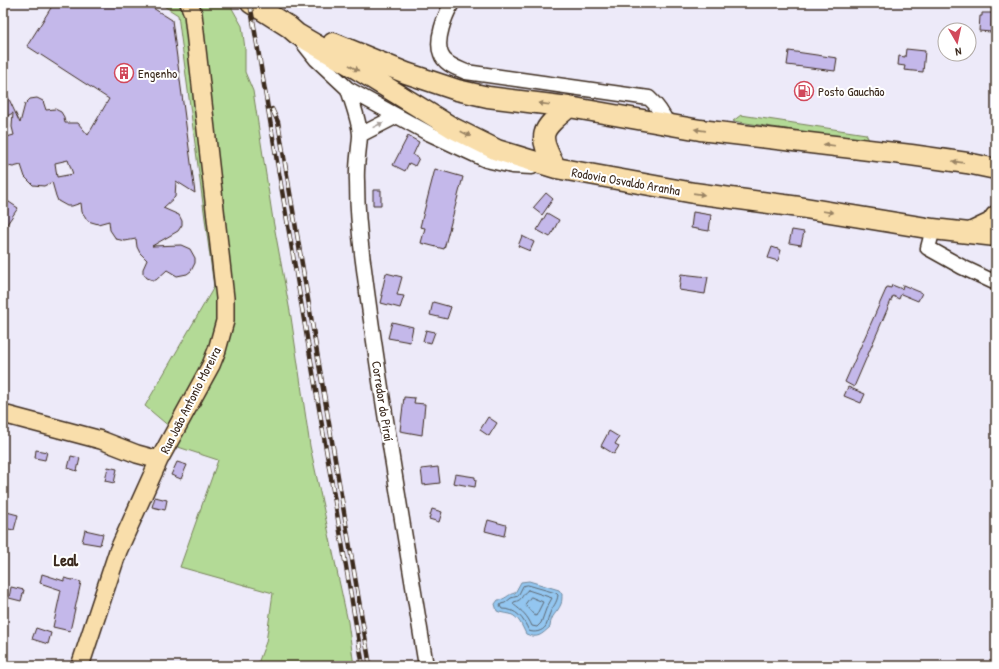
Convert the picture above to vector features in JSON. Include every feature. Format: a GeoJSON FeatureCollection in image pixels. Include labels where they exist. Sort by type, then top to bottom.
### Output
{"type":"FeatureCollection","features":[{"type":"Feature","properties":{"kind":"highway","name":"Rodovia Osvaldo Aranha"},"geometry":{"type":"LineString","coordinates":[[258,8],[453,128],[497,150],[556,168],[694,193],[799,207],[933,229],[996,236]]}},
{"type":"Feature","properties":{"kind":"highway","name":"Rodovia Osvaldo Aranha"},"geometry":{"type":"LineString","coordinates":[[293,30],[322,39],[406,73],[458,90],[488,96],[569,107],[700,130],[911,155],[989,168]]}},
{"type":"Feature","properties":{"kind":"highway"},"geometry":{"type":"LineString","coordinates":[[556,168],[544,144],[544,134],[551,122],[569,107]]}},
{"type":"Feature","properties":{"kind":"highway"},"geometry":{"type":"LineString","coordinates":[[989,168],[996,183]]}},
{"type":"Feature","properties":{"kind":"highway"},"geometry":{"type":"LineString","coordinates":[[970,233],[991,223],[996,216]]}},
{"type":"Feature","properties":{"kind":"main road","name":"Rua João Antonio Moreira"},"geometry":{"type":"LineString","coordinates":[[80,666],[118,551],[159,460],[211,365],[225,321],[225,298],[220,241],[212,191],[193,14],[189,3]]}},
{"type":"Feature","properties":{"kind":"main road"},"geometry":{"type":"LineString","coordinates":[[3,414],[101,440],[137,454],[159,460]]}},
{"type":"Feature","properties":{"kind":"street"},"geometry":{"type":"LineString","coordinates":[[452,3],[442,26],[439,42],[441,55],[450,65],[466,72],[649,98],[663,113],[668,124]]}},
{"type":"Feature","properties":{"kind":"street"},"geometry":{"type":"LineString","coordinates":[[293,30],[307,49],[348,89],[428,133],[486,160],[512,166],[556,168]]}},
{"type":"Feature","properties":{"kind":"street","name":"Corredor do Piraí"},"geometry":{"type":"LineString","coordinates":[[348,89],[360,135],[357,158],[357,182],[364,272],[378,373],[426,666]]}},
{"type":"Feature","properties":{"kind":"street"},"geometry":{"type":"LineString","coordinates":[[360,135],[397,116]]}},
{"type":"Feature","properties":{"kind":"street"},"geometry":{"type":"LineString","coordinates":[[933,229],[928,248],[962,267],[996,283]]}},
{"type":"Feature","properties":{"kind":"green space"},"geometry":{"type":"Polygon","coordinates":[[[159,3],[181,3],[185,11],[222,323],[171,428],[145,406],[214,287],[178,15],[159,3]]]}},
{"type":"Feature","properties":{"kind":"green space"},"geometry":{"type":"Polygon","coordinates":[[[192,3],[229,3],[242,26],[245,49],[245,72],[253,91],[273,220],[291,317],[310,446],[348,622],[354,666],[257,666],[266,642],[273,593],[180,567],[218,460],[175,446],[230,328],[192,3]]]}},
{"type":"Feature","properties":{"kind":"green space"},"geometry":{"type":"Polygon","coordinates":[[[741,115],[866,134],[870,142],[733,121],[741,115]]]}},
{"type":"Feature","properties":{"kind":"water"},"geometry":{"type":"Polygon","coordinates":[[[529,581],[559,590],[562,594],[561,604],[552,619],[550,627],[542,634],[536,636],[526,634],[516,617],[497,611],[495,604],[498,600],[515,593],[521,582],[529,581]]]}},
{"type":"Feature","properties":{"kind":"building"},"geometry":{"type":"Polygon","coordinates":[[[54,3],[145,3],[172,20],[195,193],[176,181],[175,197],[163,208],[179,215],[182,225],[178,231],[152,246],[181,245],[190,249],[195,258],[195,263],[191,271],[187,274],[177,276],[167,270],[156,280],[147,278],[143,273],[143,269],[147,260],[140,253],[137,247],[136,239],[125,241],[116,239],[110,230],[109,221],[98,224],[88,221],[82,212],[81,203],[67,206],[58,201],[52,182],[44,186],[33,185],[25,177],[21,165],[13,167],[3,165],[3,138],[14,135],[12,127],[13,113],[3,118],[3,86],[20,123],[25,104],[30,99],[37,98],[43,101],[46,110],[55,109],[61,112],[65,123],[78,123],[88,135],[109,99],[27,46],[54,3]],[[68,160],[55,163],[57,177],[73,174],[68,160]]]}},
{"type":"Feature","properties":{"kind":"building"},"geometry":{"type":"Polygon","coordinates":[[[982,13],[992,13],[991,32],[979,31],[980,16],[982,16],[982,13]]]}},
{"type":"Feature","properties":{"kind":"building"},"geometry":{"type":"Polygon","coordinates":[[[906,49],[925,51],[923,72],[904,70],[905,66],[898,65],[899,56],[905,57],[906,49]]]}},
{"type":"Feature","properties":{"kind":"building"},"geometry":{"type":"Polygon","coordinates":[[[789,51],[837,58],[835,71],[787,65],[789,51]]]}},
{"type":"Feature","properties":{"kind":"building"},"geometry":{"type":"Polygon","coordinates":[[[408,136],[419,142],[413,155],[419,158],[415,166],[409,163],[405,171],[393,165],[408,136]]]}},
{"type":"Feature","properties":{"kind":"building"},"geometry":{"type":"Polygon","coordinates":[[[435,169],[463,177],[444,249],[421,243],[425,228],[420,227],[435,169]]]}},
{"type":"Feature","properties":{"kind":"building"},"geometry":{"type":"Polygon","coordinates":[[[373,190],[381,190],[381,205],[373,205],[373,190]]]}},
{"type":"Feature","properties":{"kind":"building"},"geometry":{"type":"Polygon","coordinates":[[[546,193],[553,199],[542,215],[533,208],[546,193]]]}},
{"type":"Feature","properties":{"kind":"building"},"geometry":{"type":"Polygon","coordinates":[[[3,198],[18,208],[3,230],[3,198]]]}},
{"type":"Feature","properties":{"kind":"building"},"geometry":{"type":"Polygon","coordinates":[[[693,212],[711,215],[709,231],[691,228],[693,212]]]}},
{"type":"Feature","properties":{"kind":"building"},"geometry":{"type":"Polygon","coordinates":[[[547,213],[559,220],[550,237],[537,230],[547,213]]]}},
{"type":"Feature","properties":{"kind":"building"},"geometry":{"type":"Polygon","coordinates":[[[792,230],[804,232],[801,245],[789,243],[792,230]]]}},
{"type":"Feature","properties":{"kind":"building"},"geometry":{"type":"Polygon","coordinates":[[[522,236],[534,242],[530,251],[518,246],[522,236]]]}},
{"type":"Feature","properties":{"kind":"building"},"geometry":{"type":"Polygon","coordinates":[[[772,247],[781,250],[778,261],[768,258],[772,247]]]}},
{"type":"Feature","properties":{"kind":"building"},"geometry":{"type":"Polygon","coordinates":[[[386,273],[402,277],[397,295],[404,296],[400,308],[381,303],[383,295],[381,295],[386,273]]]}},
{"type":"Feature","properties":{"kind":"building"},"geometry":{"type":"Polygon","coordinates":[[[681,274],[708,277],[705,294],[679,290],[681,274]]]}},
{"type":"Feature","properties":{"kind":"building"},"geometry":{"type":"Polygon","coordinates":[[[892,285],[902,289],[903,285],[922,293],[918,301],[901,294],[899,299],[893,296],[854,387],[845,382],[887,287],[891,288],[892,285]]]}},
{"type":"Feature","properties":{"kind":"building"},"geometry":{"type":"Polygon","coordinates":[[[433,302],[451,307],[447,319],[430,315],[433,302]]]}},
{"type":"Feature","properties":{"kind":"building"},"geometry":{"type":"Polygon","coordinates":[[[392,322],[413,327],[410,342],[388,338],[392,322]]]}},
{"type":"Feature","properties":{"kind":"building"},"geometry":{"type":"Polygon","coordinates":[[[426,330],[435,332],[431,343],[423,341],[426,330]]]}},
{"type":"Feature","properties":{"kind":"building"},"geometry":{"type":"Polygon","coordinates":[[[848,387],[865,394],[861,403],[844,396],[848,387]]]}},
{"type":"Feature","properties":{"kind":"building"},"geometry":{"type":"Polygon","coordinates":[[[404,397],[415,398],[414,403],[425,404],[422,435],[400,431],[404,397]]]}},
{"type":"Feature","properties":{"kind":"building"},"geometry":{"type":"Polygon","coordinates":[[[488,417],[497,423],[489,436],[480,430],[488,417]]]}},
{"type":"Feature","properties":{"kind":"building"},"geometry":{"type":"Polygon","coordinates":[[[609,431],[619,437],[615,444],[619,446],[614,454],[601,446],[609,431]]]}},
{"type":"Feature","properties":{"kind":"building"},"geometry":{"type":"Polygon","coordinates":[[[36,450],[47,452],[45,460],[35,458],[36,450]]]}},
{"type":"Feature","properties":{"kind":"building"},"geometry":{"type":"Polygon","coordinates":[[[71,456],[80,458],[77,471],[68,468],[71,456]]]}},
{"type":"Feature","properties":{"kind":"building"},"geometry":{"type":"Polygon","coordinates":[[[177,462],[187,465],[181,479],[171,475],[177,462]]]}},
{"type":"Feature","properties":{"kind":"building"},"geometry":{"type":"Polygon","coordinates":[[[108,467],[117,469],[114,483],[105,481],[108,467]]]}},
{"type":"Feature","properties":{"kind":"building"},"geometry":{"type":"Polygon","coordinates":[[[438,467],[440,483],[423,485],[421,469],[438,467]]]}},
{"type":"Feature","properties":{"kind":"building"},"geometry":{"type":"Polygon","coordinates":[[[455,474],[475,477],[475,487],[453,483],[455,474]]]}},
{"type":"Feature","properties":{"kind":"building"},"geometry":{"type":"Polygon","coordinates":[[[155,497],[167,500],[165,510],[152,507],[155,497]]]}},
{"type":"Feature","properties":{"kind":"building"},"geometry":{"type":"Polygon","coordinates":[[[432,509],[442,512],[439,522],[429,519],[432,509]]]}},
{"type":"Feature","properties":{"kind":"building"},"geometry":{"type":"Polygon","coordinates":[[[3,511],[18,515],[14,530],[3,528],[3,511]]]}},
{"type":"Feature","properties":{"kind":"building"},"geometry":{"type":"Polygon","coordinates":[[[488,520],[506,525],[504,536],[485,531],[488,520]]]}},
{"type":"Feature","properties":{"kind":"building"},"geometry":{"type":"Polygon","coordinates":[[[85,530],[103,534],[100,545],[82,542],[85,530]]]}},
{"type":"Feature","properties":{"kind":"building"},"geometry":{"type":"Polygon","coordinates":[[[42,574],[64,581],[64,578],[81,582],[70,631],[53,627],[61,590],[40,583],[42,574]]]}},
{"type":"Feature","properties":{"kind":"building"},"geometry":{"type":"Polygon","coordinates":[[[11,587],[24,590],[21,601],[9,598],[11,587]]]}},
{"type":"Feature","properties":{"kind":"building"},"geometry":{"type":"Polygon","coordinates":[[[36,628],[51,633],[48,644],[32,639],[36,628]]]}},
{"type":"Feature","properties":{"kind":"railway"},"geometry":{"type":"LineString","coordinates":[[250,3],[363,666]]}},
{"type":"Feature","properties":{"kind":"railway"},"geometry":{"type":"LineString","coordinates":[[272,109],[278,122],[370,666]]}},
{"type":"Feature","properties":{"kind":"place","name":"Engenho"},"geometry":{"type":"Point","coordinates":[124,73]}},
{"type":"Feature","properties":{"kind":"place","name":"Posto Gauchão"},"geometry":{"type":"Point","coordinates":[804,91]}},
{"type":"Feature","properties":{"kind":"district","name":"Leal"},"geometry":{"type":"Point","coordinates":[66,559]}}]}
